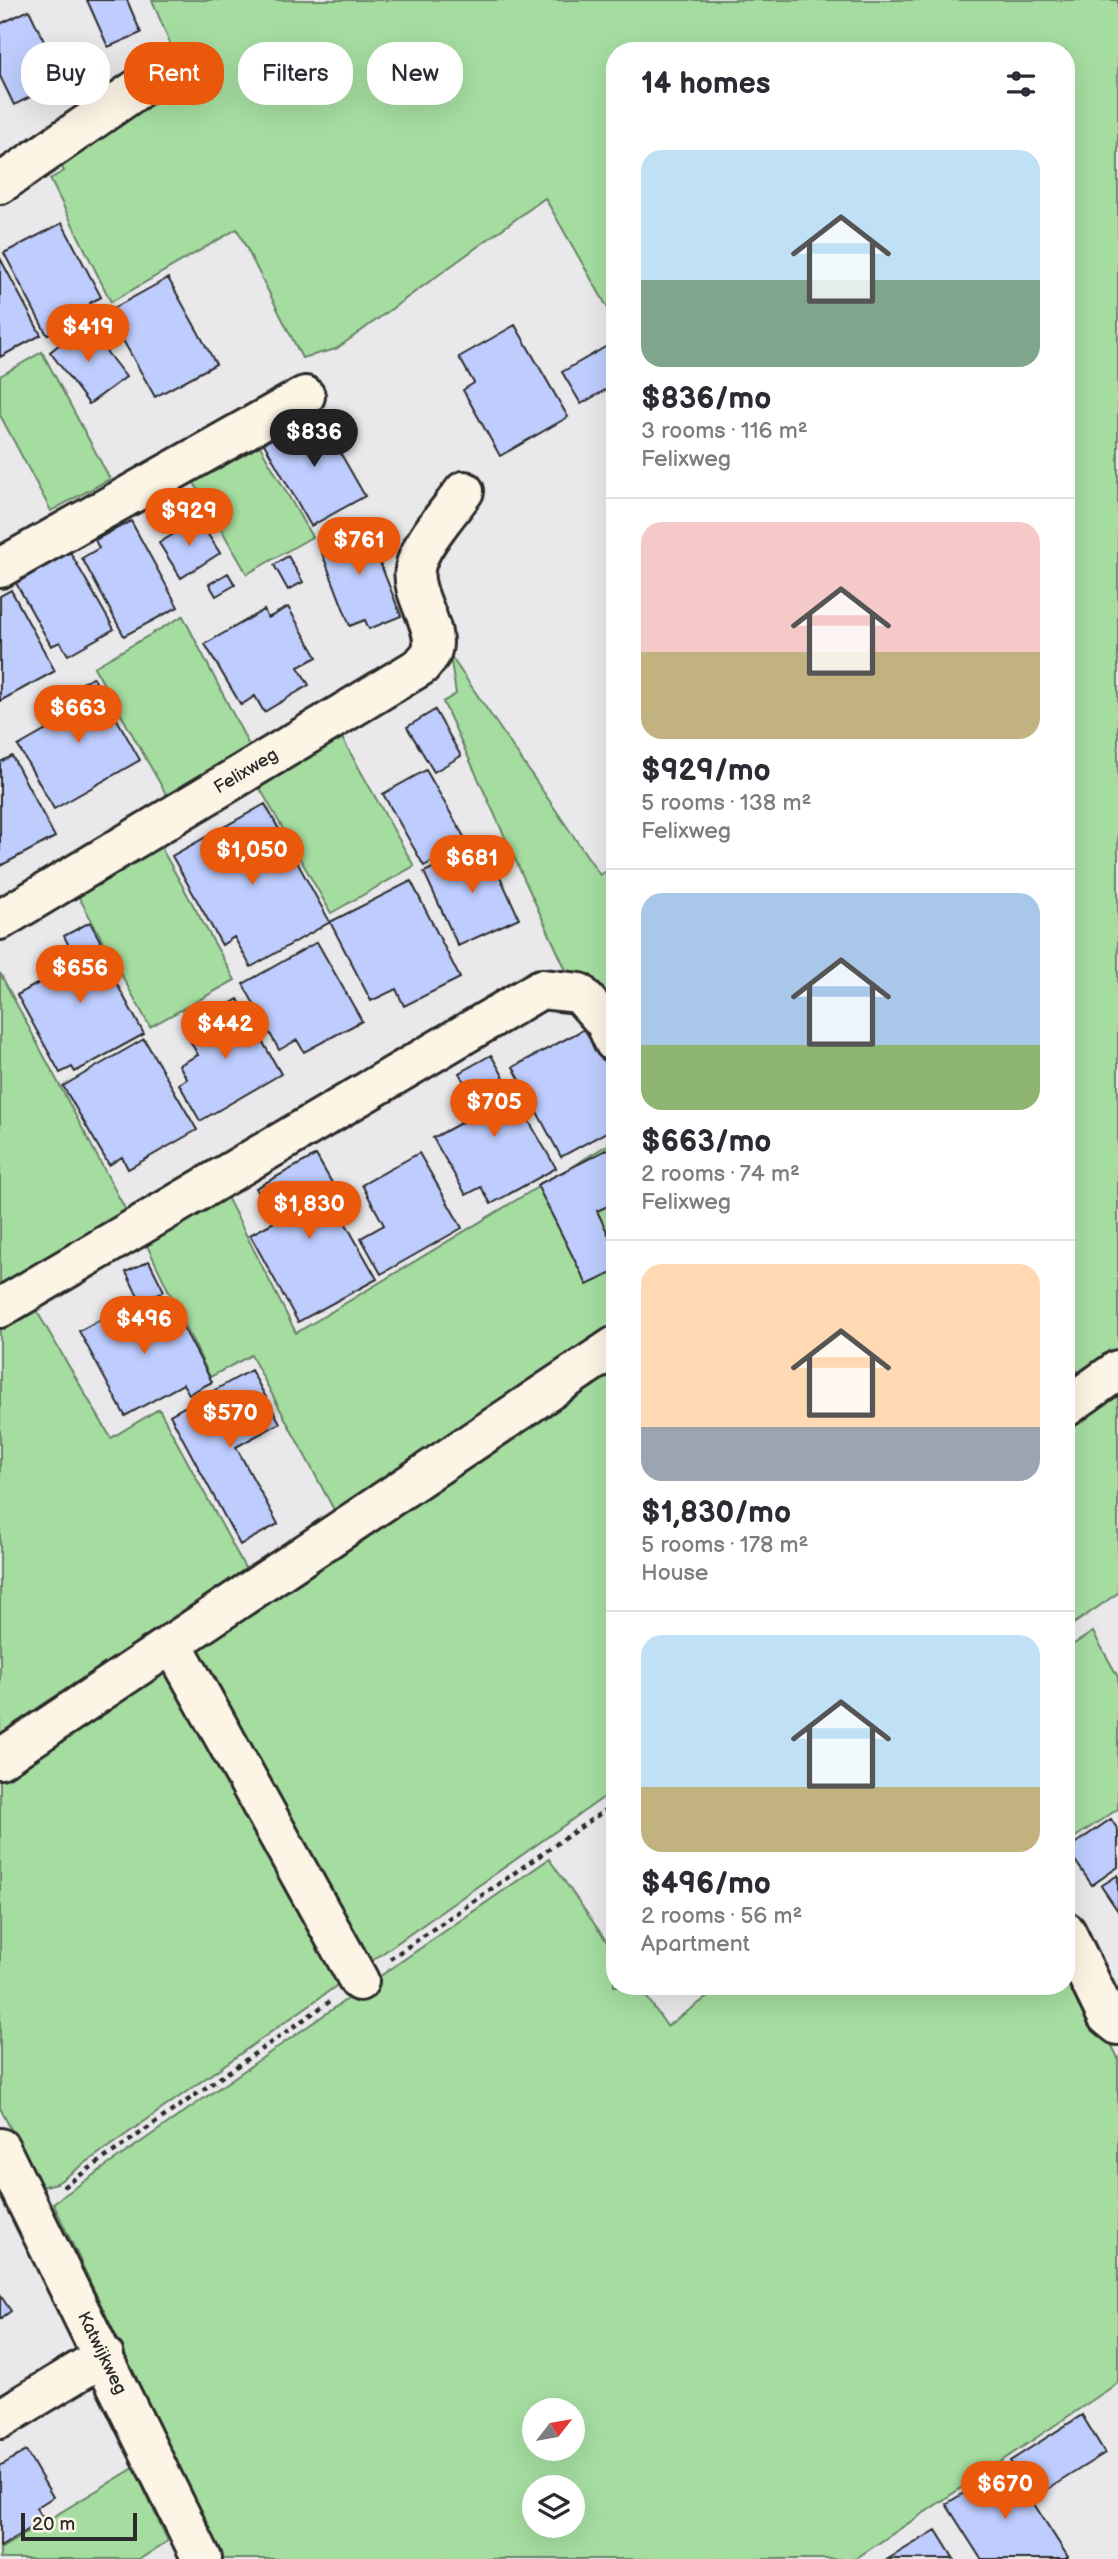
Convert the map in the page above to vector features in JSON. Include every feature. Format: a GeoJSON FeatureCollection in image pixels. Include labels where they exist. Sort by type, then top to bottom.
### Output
{"type":"FeatureCollection","features":[{"type":"Feature","properties":{"kind":"street"},"geometry":{"type":"LineString","coordinates":[[0,184],[124,98]]}},
{"type":"Feature","properties":{"kind":"street"},"geometry":{"type":"LineString","coordinates":[[0,568],[305,396]]}},
{"type":"Feature","properties":{"kind":"street","name":"Felixweg"},"geometry":{"type":"LineString","coordinates":[[0,920],[421,666],[431,654],[433,638],[414,582],[415,567],[419,554],[464,491]]}},
{"type":"Feature","properties":{"kind":"street"},"geometry":{"type":"LineString","coordinates":[[0,1308],[541,989],[579,993],[606,1024]]}},
{"type":"Feature","properties":{"kind":"street"},"geometry":{"type":"LineString","coordinates":[[0,1759],[606,1352]]}},
{"type":"Feature","properties":{"kind":"street"},"geometry":{"type":"LineString","coordinates":[[1075,1401],[1118,1370]]}},
{"type":"Feature","properties":{"kind":"street"},"geometry":{"type":"LineString","coordinates":[[172,1643],[359,1981]]}},
{"type":"Feature","properties":{"kind":"street"},"geometry":{"type":"LineString","coordinates":[[1075,1950],[1107,2016],[1118,2025]]}},
{"type":"Feature","properties":{"kind":"street","name":"Katwijkweg"},"geometry":{"type":"LineString","coordinates":[[0,2148],[202,2559]]}},
{"type":"Feature","properties":{"kind":"street"},"geometry":{"type":"LineString","coordinates":[[0,2418],[104,2356]]}},
{"type":"Feature","properties":{"kind":"path"},"geometry":{"type":"LineString","coordinates":[[31,2209],[606,1810]]}},
{"type":"Feature","properties":{"kind":"green space"},"geometry":{"type":"Polygon","coordinates":[[[152,0],[1118,0],[1118,1359],[1085,1382],[1075,1368],[1075,42],[606,42],[606,305],[545,198],[336,349],[302,358],[237,229],[111,302],[50,179],[64,171],[53,152],[82,115],[98,105],[110,105],[110,97],[124,88],[124,105],[224,105],[224,42],[170,42],[152,0]]]}},
{"type":"Feature","properties":{"kind":"green space"},"geometry":{"type":"Polygon","coordinates":[[[42,352],[110,479],[51,511],[0,415],[0,376],[42,352]]]}},
{"type":"Feature","properties":{"kind":"green space"},"geometry":{"type":"Polygon","coordinates":[[[257,441],[312,537],[247,574],[192,479],[257,441]]]}},
{"type":"Feature","properties":{"kind":"green space"},"geometry":{"type":"Polygon","coordinates":[[[183,616],[253,753],[170,801],[94,667],[183,616]]]}},
{"type":"Feature","properties":{"kind":"green space"},"geometry":{"type":"Polygon","coordinates":[[[450,655],[600,875],[606,871],[606,1009],[571,981],[443,702],[456,694],[450,655]]]}},
{"type":"Feature","properties":{"kind":"green space"},"geometry":{"type":"Polygon","coordinates":[[[342,738],[414,866],[331,913],[258,785],[342,738]]]}},
{"type":"Feature","properties":{"kind":"green space"},"geometry":{"type":"Polygon","coordinates":[[[159,844],[235,980],[150,1027],[76,892],[159,844]]]}},
{"type":"Feature","properties":{"kind":"green space"},"geometry":{"type":"Polygon","coordinates":[[[0,973],[131,1220],[0,1297],[0,973]]]}},
{"type":"Feature","properties":{"kind":"green space"},"geometry":{"type":"Polygon","coordinates":[[[606,1146],[606,1339],[340,1521],[251,1355],[210,1377],[141,1233],[223,1189],[296,1333],[606,1146]]]}},
{"type":"Feature","properties":{"kind":"green space"},"geometry":{"type":"Polygon","coordinates":[[[32,1303],[111,1438],[159,1409],[251,1579],[0,1747],[0,1322],[32,1303]]]}},
{"type":"Feature","properties":{"kind":"green space"},"geometry":{"type":"Polygon","coordinates":[[[606,1368],[606,1796],[57,2183],[41,2187],[0,2108],[0,1770],[606,1368]]]}},
{"type":"Feature","properties":{"kind":"green space"},"geometry":{"type":"Polygon","coordinates":[[[1118,1380],[1118,1593],[1075,1623],[1075,1410],[1118,1380]]]}},
{"type":"Feature","properties":{"kind":"green space"},"geometry":{"type":"Polygon","coordinates":[[[1093,1632],[1118,1677],[1118,1809],[1075,1837],[1075,1643],[1093,1632]]]}},
{"type":"Feature","properties":{"kind":"green space"},"geometry":{"type":"Polygon","coordinates":[[[549,1859],[606,1941],[606,1995],[645,1995],[667,2026],[710,1995],[1075,1995],[1075,1969],[1118,2058],[1118,2383],[855,2559],[221,2559],[53,2203],[549,1859]]]}},
{"type":"Feature","properties":{"kind":"green space"},"geometry":{"type":"Polygon","coordinates":[[[134,2468],[168,2541],[140,2559],[0,2559],[0,2549],[134,2468]]]}},
{"type":"Feature","properties":{"kind":"building"},"geometry":{"type":"Polygon","coordinates":[[[87,0],[127,0],[141,33],[110,46],[110,42],[106,42],[87,0]]]}},
{"type":"Feature","properties":{"kind":"building"},"geometry":{"type":"Polygon","coordinates":[[[29,10],[44,42],[21,42],[21,102],[14,105],[0,76],[0,24],[29,10]]]}},
{"type":"Feature","properties":{"kind":"building"},"geometry":{"type":"Polygon","coordinates":[[[62,223],[101,297],[90,303],[94,310],[47,335],[4,253],[62,223]]]}},
{"type":"Feature","properties":{"kind":"building"},"geometry":{"type":"Polygon","coordinates":[[[0,258],[41,335],[0,357],[0,258]]]}},
{"type":"Feature","properties":{"kind":"building"},"geometry":{"type":"Polygon","coordinates":[[[168,278],[216,364],[155,397],[107,312],[168,278]]]}},
{"type":"Feature","properties":{"kind":"building"},"geometry":{"type":"Polygon","coordinates":[[[85,324],[126,377],[89,404],[50,352],[85,324]]]}},
{"type":"Feature","properties":{"kind":"building"},"geometry":{"type":"Polygon","coordinates":[[[515,325],[568,417],[500,456],[463,390],[474,383],[459,357],[515,325]]]}},
{"type":"Feature","properties":{"kind":"building"},"geometry":{"type":"Polygon","coordinates":[[[606,347],[606,390],[581,404],[562,372],[606,347]]]}},
{"type":"Feature","properties":{"kind":"building"},"geometry":{"type":"Polygon","coordinates":[[[317,412],[365,496],[311,526],[263,442],[317,412]]]}},
{"type":"Feature","properties":{"kind":"building"},"geometry":{"type":"Polygon","coordinates":[[[198,519],[220,553],[181,578],[159,543],[198,519]]]}},
{"type":"Feature","properties":{"kind":"building"},"geometry":{"type":"Polygon","coordinates":[[[131,521],[178,607],[124,636],[82,558],[99,548],[95,540],[131,521]]]}},
{"type":"Feature","properties":{"kind":"building"},"geometry":{"type":"Polygon","coordinates":[[[364,522],[401,616],[369,629],[365,620],[350,626],[317,540],[364,522]]]}},
{"type":"Feature","properties":{"kind":"building"},"geometry":{"type":"Polygon","coordinates":[[[70,552],[114,629],[68,655],[60,642],[51,646],[16,583],[70,552]]]}},
{"type":"Feature","properties":{"kind":"building"},"geometry":{"type":"Polygon","coordinates":[[[288,556],[303,582],[288,590],[274,565],[288,556]]]}},
{"type":"Feature","properties":{"kind":"building"},"geometry":{"type":"Polygon","coordinates":[[[228,573],[235,585],[216,596],[209,584],[228,573]]]}},
{"type":"Feature","properties":{"kind":"building"},"geometry":{"type":"Polygon","coordinates":[[[11,590],[55,671],[0,701],[0,596],[11,590]]]}},
{"type":"Feature","properties":{"kind":"building"},"geometry":{"type":"Polygon","coordinates":[[[288,607],[317,657],[298,667],[309,685],[264,712],[255,696],[241,705],[205,644],[264,610],[268,618],[288,607]]]}},
{"type":"Feature","properties":{"kind":"building"},"geometry":{"type":"Polygon","coordinates":[[[93,677],[140,760],[54,809],[18,746],[53,726],[42,706],[93,677]]]}},
{"type":"Feature","properties":{"kind":"building"},"geometry":{"type":"Polygon","coordinates":[[[435,710],[461,756],[434,772],[407,727],[435,710]]]}},
{"type":"Feature","properties":{"kind":"building"},"geometry":{"type":"Polygon","coordinates":[[[12,756],[55,837],[0,866],[0,762],[12,756]]]}},
{"type":"Feature","properties":{"kind":"building"},"geometry":{"type":"Polygon","coordinates":[[[426,770],[467,842],[424,866],[383,794],[426,770]]]}},
{"type":"Feature","properties":{"kind":"building"},"geometry":{"type":"Polygon","coordinates":[[[265,804],[330,922],[251,967],[234,937],[222,945],[172,856],[265,804]]]}},
{"type":"Feature","properties":{"kind":"building"},"geometry":{"type":"Polygon","coordinates":[[[485,844],[519,918],[458,946],[424,872],[485,844]]]}},
{"type":"Feature","properties":{"kind":"building"},"geometry":{"type":"Polygon","coordinates":[[[411,881],[460,978],[404,1006],[396,989],[371,1001],[330,922],[411,881]]]}},
{"type":"Feature","properties":{"kind":"building"},"geometry":{"type":"Polygon","coordinates":[[[90,922],[103,946],[98,949],[144,1034],[75,1072],[72,1067],[60,1073],[17,995],[46,979],[39,966],[70,948],[64,936],[90,922]]]}},
{"type":"Feature","properties":{"kind":"building"},"geometry":{"type":"Polygon","coordinates":[[[317,942],[362,1021],[304,1052],[297,1040],[279,1050],[243,984],[317,942]]]}},
{"type":"Feature","properties":{"kind":"building"},"geometry":{"type":"Polygon","coordinates":[[[238,999],[281,1074],[200,1121],[179,1084],[187,1079],[179,1065],[198,1055],[184,1030],[238,999]]]}},
{"type":"Feature","properties":{"kind":"building"},"geometry":{"type":"Polygon","coordinates":[[[592,1025],[606,1052],[606,1132],[561,1157],[513,1067],[592,1025]]]}},
{"type":"Feature","properties":{"kind":"building"},"geometry":{"type":"Polygon","coordinates":[[[144,1039],[197,1130],[128,1169],[122,1157],[109,1165],[63,1086],[144,1039]]]}},
{"type":"Feature","properties":{"kind":"building"},"geometry":{"type":"Polygon","coordinates":[[[491,1055],[556,1168],[491,1204],[481,1187],[466,1195],[433,1138],[481,1112],[459,1073],[491,1055]]]}},
{"type":"Feature","properties":{"kind":"building"},"geometry":{"type":"Polygon","coordinates":[[[606,1150],[606,1207],[597,1211],[606,1230],[606,1276],[587,1285],[537,1185],[606,1150]]]}},
{"type":"Feature","properties":{"kind":"building"},"geometry":{"type":"Polygon","coordinates":[[[419,1153],[462,1228],[381,1274],[361,1238],[384,1225],[362,1185],[419,1153]]]}},
{"type":"Feature","properties":{"kind":"building"},"geometry":{"type":"Polygon","coordinates":[[[316,1155],[336,1190],[329,1194],[377,1279],[298,1322],[250,1235],[274,1222],[256,1188],[316,1155]]]}},
{"type":"Feature","properties":{"kind":"building"},"geometry":{"type":"Polygon","coordinates":[[[149,1261],[164,1291],[141,1303],[126,1272],[149,1261]]]}},
{"type":"Feature","properties":{"kind":"building"},"geometry":{"type":"Polygon","coordinates":[[[137,1300],[147,1319],[172,1306],[212,1382],[189,1394],[183,1384],[125,1416],[79,1331],[137,1300]]]}},
{"type":"Feature","properties":{"kind":"building"},"geometry":{"type":"Polygon","coordinates":[[[251,1370],[280,1423],[236,1447],[278,1524],[240,1545],[170,1415],[251,1370]]]}},
{"type":"Feature","properties":{"kind":"building"},"geometry":{"type":"Polygon","coordinates":[[[1111,1819],[1118,1830],[1118,1867],[1092,1885],[1075,1861],[1075,1844],[1111,1819]]]}},
{"type":"Feature","properties":{"kind":"building"},"geometry":{"type":"Polygon","coordinates":[[[1118,1875],[1118,1911],[1101,1886],[1118,1875]]]}},
{"type":"Feature","properties":{"kind":"building"},"geometry":{"type":"Polygon","coordinates":[[[0,2295],[11,2311],[0,2319],[0,2295]]]}},
{"type":"Feature","properties":{"kind":"building"},"geometry":{"type":"Polygon","coordinates":[[[1082,2415],[1105,2453],[1034,2498],[1010,2461],[1082,2415]]]}},
{"type":"Feature","properties":{"kind":"building"},"geometry":{"type":"Polygon","coordinates":[[[26,2451],[53,2497],[36,2508],[44,2520],[0,2547],[0,2466],[26,2451]]]}},
{"type":"Feature","properties":{"kind":"building"},"geometry":{"type":"Polygon","coordinates":[[[1009,2465],[1068,2557],[1065,2559],[981,2559],[946,2504],[1009,2465]]]}},
{"type":"Feature","properties":{"kind":"building"},"geometry":{"type":"Polygon","coordinates":[[[936,2530],[954,2559],[888,2559],[936,2530]]]}}]}
